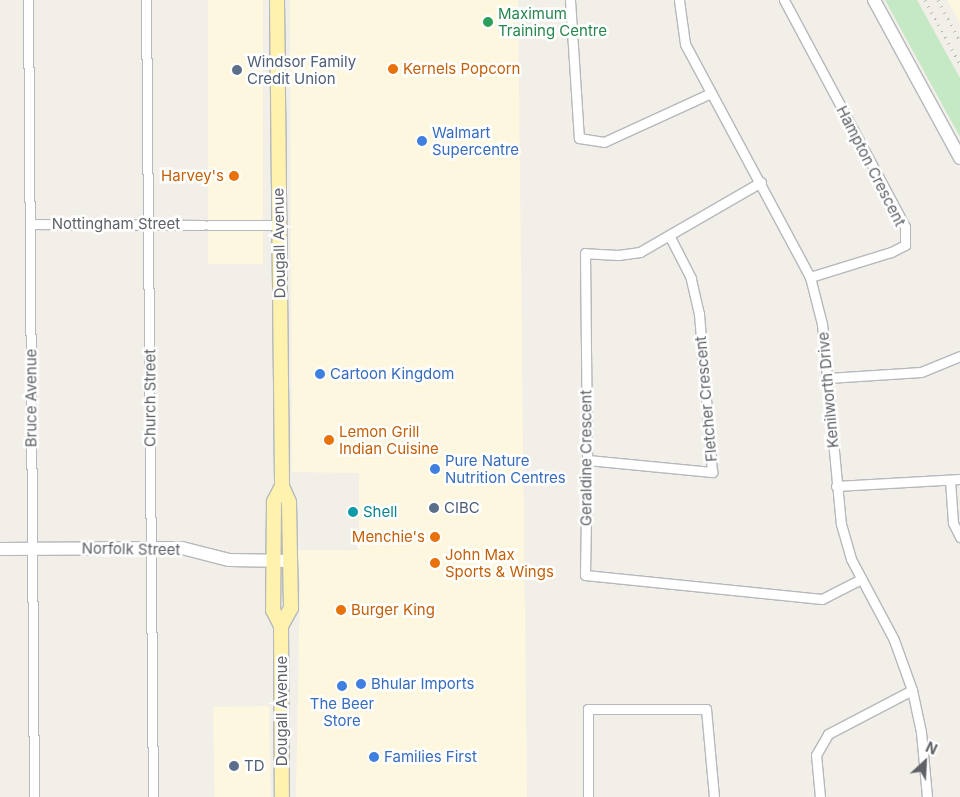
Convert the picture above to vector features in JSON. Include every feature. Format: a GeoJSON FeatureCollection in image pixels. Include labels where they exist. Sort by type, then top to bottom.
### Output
{"type":"FeatureCollection","features":[{"type":"Feature","properties":{"kind":"main road","name":"Dougall Avenue"},"geometry":{"type":"LineString","coordinates":[[277,0],[282,486],[289,502],[291,608],[281,626]]}},
{"type":"Feature","properties":{"kind":"main road","name":"Dougall Avenue"},"geometry":{"type":"LineString","coordinates":[[282,486],[274,502],[273,561],[273,610],[281,626],[282,797]]}},
{"type":"Feature","properties":{"kind":"street","name":"Bruce Avenue"},"geometry":{"type":"LineString","coordinates":[[28,0],[34,797]]}},
{"type":"Feature","properties":{"kind":"street","name":"Church Street"},"geometry":{"type":"LineString","coordinates":[[146,0],[153,797]]}},
{"type":"Feature","properties":{"kind":"street"},"geometry":{"type":"LineString","coordinates":[[570,0],[579,138],[604,142],[712,93]]}},
{"type":"Feature","properties":{"kind":"street","name":"Kenilworth Drive"},"geometry":{"type":"LineString","coordinates":[[679,0],[685,44],[761,182],[810,277],[822,324],[840,524],[851,559],[894,640],[912,690],[921,732],[927,797]]}},
{"type":"Feature","properties":{"kind":"street","name":"Hampton Crescent"},"geometry":{"type":"LineString","coordinates":[[784,0],[905,227],[905,245],[891,252],[810,277]]}},
{"type":"Feature","properties":{"kind":"street"},"geometry":{"type":"LineString","coordinates":[[874,0],[960,158]]}},
{"type":"Feature","properties":{"kind":"street","name":"Geraldine Crescent"},"geometry":{"type":"LineString","coordinates":[[761,182],[640,252],[618,255],[585,252],[587,460],[584,575],[822,599],[861,579]]}},
{"type":"Feature","properties":{"kind":"street","name":"Nottingham Street"},"geometry":{"type":"LineString","coordinates":[[30,224],[279,225]]}},
{"type":"Feature","properties":{"kind":"street","name":"Fletcher Crescent"},"geometry":{"type":"LineString","coordinates":[[587,460],[712,472],[699,314],[691,278],[669,235]]}},
{"type":"Feature","properties":{"kind":"street"},"geometry":{"type":"LineString","coordinates":[[828,378],[921,372],[960,356]]}},
{"type":"Feature","properties":{"kind":"street"},"geometry":{"type":"LineString","coordinates":[[836,486],[955,479],[953,523],[960,537]]}},
{"type":"Feature","properties":{"kind":"street","name":"Norfolk Street"},"geometry":{"type":"LineString","coordinates":[[0,549],[182,548],[229,560],[290,561]]}},
{"type":"Feature","properties":{"kind":"street"},"geometry":{"type":"LineString","coordinates":[[820,797],[816,755],[828,734],[912,690]]}},
{"type":"Feature","properties":{"kind":"street"},"geometry":{"type":"LineString","coordinates":[[588,797],[588,709],[706,709],[714,797]]}},
{"type":"Feature","properties":{"kind":"shaded area"},"geometry":{"type":"Polygon","coordinates":[[[208,0],[263,0],[263,264],[208,264],[208,0]]]}},
{"type":"Feature","properties":{"kind":"shaded area"},"geometry":{"type":"Polygon","coordinates":[[[290,0],[518,0],[527,797],[296,797],[300,581],[295,550],[359,550],[359,473],[292,472],[290,0]]]}},
{"type":"Feature","properties":{"kind":"shaded area"},"geometry":{"type":"Polygon","coordinates":[[[947,0],[960,0],[960,23],[947,0]]]}},
{"type":"Feature","properties":{"kind":"shaded area"},"geometry":{"type":"Polygon","coordinates":[[[269,706],[271,797],[215,797],[213,707],[269,706]]]}},
{"type":"Feature","properties":{"kind":"green space"},"geometry":{"type":"Polygon","coordinates":[[[885,0],[917,0],[960,78],[960,137],[885,0]]]}},
{"type":"Feature","properties":{"kind":"railway"},"geometry":{"type":"LineString","coordinates":[[925,0],[960,64]]}},
{"type":"Feature","properties":{"kind":"railway"},"geometry":{"type":"LineString","coordinates":[[938,0],[960,41]]}},
{"type":"Feature","properties":{"kind":"place","name":"Maximum Training Centre"},"geometry":{"type":"Point","coordinates":[488,22]}},
{"type":"Feature","properties":{"kind":"place","name":"Kernels Popcorn"},"geometry":{"type":"Point","coordinates":[393,69]}},
{"type":"Feature","properties":{"kind":"place","name":"Windsor Family Credit Union"},"geometry":{"type":"Point","coordinates":[237,70]}},
{"type":"Feature","properties":{"kind":"place","name":"Walmart Supercentre"},"geometry":{"type":"Point","coordinates":[422,141]}},
{"type":"Feature","properties":{"kind":"place","name":"Harvey's"},"geometry":{"type":"Point","coordinates":[234,176]}},
{"type":"Feature","properties":{"kind":"place","name":"Cartoon Kingdom"},"geometry":{"type":"Point","coordinates":[320,374]}},
{"type":"Feature","properties":{"kind":"place","name":"Lemon Grill Indian Cuisine"},"geometry":{"type":"Point","coordinates":[329,440]}},
{"type":"Feature","properties":{"kind":"place","name":"Pure Nature Nutrition Centres"},"geometry":{"type":"Point","coordinates":[435,469]}},
{"type":"Feature","properties":{"kind":"place","name":"CIBC"},"geometry":{"type":"Point","coordinates":[434,508]}},
{"type":"Feature","properties":{"kind":"place","name":"Shell"},"geometry":{"type":"Point","coordinates":[353,512]}},
{"type":"Feature","properties":{"kind":"place","name":"Menchie's"},"geometry":{"type":"Point","coordinates":[435,537]}},
{"type":"Feature","properties":{"kind":"place","name":"John Max Sports & Wings"},"geometry":{"type":"Point","coordinates":[435,563]}},
{"type":"Feature","properties":{"kind":"place","name":"Burger King"},"geometry":{"type":"Point","coordinates":[341,610]}},
{"type":"Feature","properties":{"kind":"place","name":"Bhular Imports"},"geometry":{"type":"Point","coordinates":[361,684]}},
{"type":"Feature","properties":{"kind":"place","name":"The Beer Store"},"geometry":{"type":"Point","coordinates":[342,686]}},
{"type":"Feature","properties":{"kind":"place","name":"Families First"},"geometry":{"type":"Point","coordinates":[374,757]}},
{"type":"Feature","properties":{"kind":"place","name":"TD"},"geometry":{"type":"Point","coordinates":[234,766]}}]}
